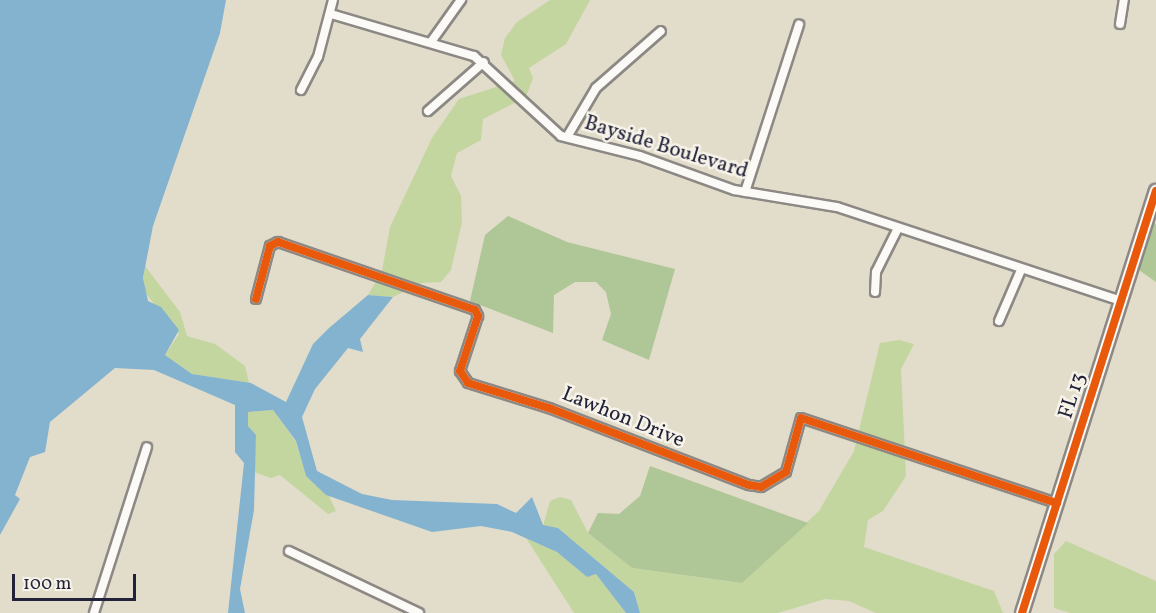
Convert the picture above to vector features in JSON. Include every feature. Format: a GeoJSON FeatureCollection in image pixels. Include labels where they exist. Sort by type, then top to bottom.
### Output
{"type":"FeatureCollection","features":[{"type":"Feature","properties":{"kind":"main road","name":"FL 13"},"geometry":{"type":"LineString","coordinates":[[1022,613],[1156,190]]}},
{"type":"Feature","properties":{"kind":"street"},"geometry":{"type":"LineString","coordinates":[[301,90],[331,14],[333,0]]}},
{"type":"Feature","properties":{"kind":"street"},"geometry":{"type":"LineString","coordinates":[[431,42],[461,0]]}},
{"type":"Feature","properties":{"kind":"street"},"geometry":{"type":"LineString","coordinates":[[1120,24],[1124,0]]}},
{"type":"Feature","properties":{"kind":"street","name":"Bayside Boulevard"},"geometry":{"type":"LineString","coordinates":[[331,14],[431,42],[484,62],[546,128],[567,137],[745,192],[837,207],[1021,270],[1121,301]]}},
{"type":"Feature","properties":{"kind":"street"},"geometry":{"type":"LineString","coordinates":[[745,192],[799,25]]}},
{"type":"Feature","properties":{"kind":"street"},"geometry":{"type":"LineString","coordinates":[[567,137],[596,88],[661,31]]}},
{"type":"Feature","properties":{"kind":"street"},"geometry":{"type":"LineString","coordinates":[[428,111],[484,62]]}},
{"type":"Feature","properties":{"kind":"street"},"geometry":{"type":"LineString","coordinates":[[875,292],[876,272],[898,228]]}},
{"type":"Feature","properties":{"kind":"street","name":"Lawhon Drive"},"geometry":{"type":"LineString","coordinates":[[256,299],[270,246],[278,242],[475,310],[478,316],[460,371],[468,383],[549,408],[749,485],[761,487],[786,472],[801,418],[1057,503]]}},
{"type":"Feature","properties":{"kind":"street"},"geometry":{"type":"LineString","coordinates":[[999,321],[1021,270]]}},
{"type":"Feature","properties":{"kind":"street"},"geometry":{"type":"LineString","coordinates":[[94,613],[147,447]]}},
{"type":"Feature","properties":{"kind":"street"},"geometry":{"type":"LineString","coordinates":[[290,551],[412,612]]}},
{"type":"Feature","properties":{"kind":"green space"},"geometry":{"type":"Polygon","coordinates":[[[550,0],[590,0],[566,44],[529,68],[533,78],[526,97],[483,119],[481,140],[457,153],[451,176],[461,196],[462,222],[451,270],[441,282],[422,283],[393,297],[368,295],[382,271],[390,227],[432,138],[459,99],[515,81],[501,55],[505,38],[517,22],[550,0]]]}},
{"type":"Feature","properties":{"kind":"green space"},"geometry":{"type":"Polygon","coordinates":[[[508,216],[567,242],[675,269],[649,360],[602,340],[611,314],[606,292],[596,282],[575,282],[554,295],[553,333],[470,301],[485,235],[508,216]]]}},
{"type":"Feature","properties":{"kind":"green space"},"geometry":{"type":"Polygon","coordinates":[[[1153,222],[1156,224],[1156,282],[1136,268],[1153,222]]]}},
{"type":"Feature","properties":{"kind":"green space"},"geometry":{"type":"Polygon","coordinates":[[[145,266],[180,312],[187,336],[215,344],[245,366],[249,383],[192,374],[165,355],[179,334],[142,289],[145,266]]]}},
{"type":"Feature","properties":{"kind":"green space"},"geometry":{"type":"Polygon","coordinates":[[[899,340],[914,344],[901,369],[906,476],[883,511],[868,520],[864,547],[994,591],[1003,613],[876,613],[849,601],[825,599],[778,613],[640,613],[634,592],[558,528],[543,526],[550,501],[560,497],[571,500],[588,533],[632,568],[742,583],[819,511],[854,451],[880,343],[899,340]]]}},
{"type":"Feature","properties":{"kind":"green space"},"geometry":{"type":"Polygon","coordinates":[[[273,410],[296,442],[306,476],[329,496],[336,511],[328,514],[280,475],[271,478],[254,472],[256,435],[248,426],[248,412],[273,410]]]}},
{"type":"Feature","properties":{"kind":"green space"},"geometry":{"type":"Polygon","coordinates":[[[650,466],[808,523],[742,583],[632,568],[588,533],[598,513],[619,514],[640,496],[650,466]]]}},
{"type":"Feature","properties":{"kind":"green space"},"geometry":{"type":"Polygon","coordinates":[[[526,538],[557,552],[587,577],[596,573],[626,613],[574,613],[526,538]]]}},
{"type":"Feature","properties":{"kind":"green space"},"geometry":{"type":"Polygon","coordinates":[[[1066,541],[1156,581],[1156,613],[1070,613],[1054,608],[1054,554],[1066,541]]]}},
{"type":"Feature","properties":{"kind":"water"},"geometry":{"type":"Polygon","coordinates":[[[0,0],[226,0],[220,33],[153,226],[143,278],[148,301],[161,307],[179,330],[165,355],[192,374],[251,383],[286,402],[313,344],[329,328],[368,295],[393,297],[360,339],[363,352],[348,348],[315,389],[302,417],[317,471],[362,494],[392,500],[497,504],[516,513],[532,497],[543,525],[558,528],[634,592],[640,613],[626,613],[596,574],[587,577],[557,552],[512,532],[481,526],[432,532],[326,495],[306,476],[296,441],[273,410],[248,412],[248,426],[256,435],[254,510],[240,589],[245,613],[228,613],[244,463],[235,452],[235,405],[154,370],[115,368],[50,422],[45,452],[30,457],[15,495],[20,499],[0,535],[0,0]]]}},
{"type":"Feature","properties":{"kind":"cycle path"},"geometry":{"type":"LineString","coordinates":[[1022,613],[1156,191]]}},
{"type":"Feature","properties":{"kind":"cycle path"},"geometry":{"type":"LineString","coordinates":[[256,299],[270,246],[278,242],[475,310],[478,316],[460,371],[468,383],[549,408],[749,485],[761,487],[786,472],[801,418],[1057,503]]}}]}
